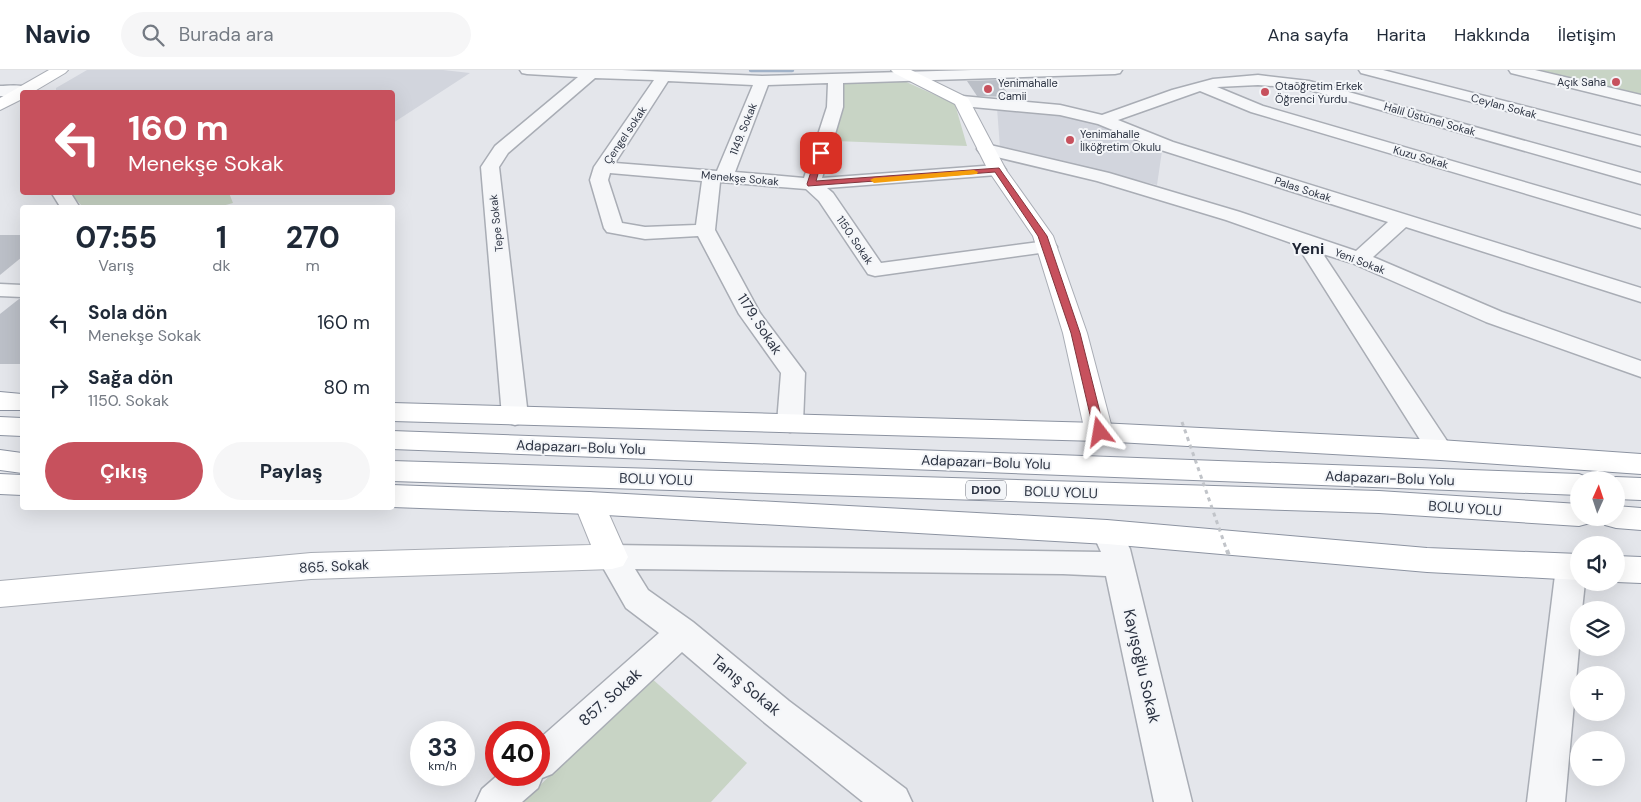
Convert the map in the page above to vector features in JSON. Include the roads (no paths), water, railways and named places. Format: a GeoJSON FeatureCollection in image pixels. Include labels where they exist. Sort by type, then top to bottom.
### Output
{"type":"FeatureCollection","features":[{"type":"Feature","properties":{"kind":"main road"},"geometry":{"type":"LineString","coordinates":[[27,90],[60,70]]}},
{"type":"Feature","properties":{"kind":"main road"},"geometry":{"type":"LineString","coordinates":[[910,74],[962,101],[997,170],[1043,236],[1076,333],[1100,432]]}},
{"type":"Feature","properties":{"kind":"main road"},"geometry":{"type":"LineString","coordinates":[[0,105],[20,94]]}},
{"type":"Feature","properties":{"kind":"main road"},"geometry":{"type":"LineString","coordinates":[[0,401],[20,402]]}},
{"type":"Feature","properties":{"kind":"main road"},"geometry":{"type":"LineString","coordinates":[[395,412],[1100,432],[1440,450],[1641,464]]}},
{"type":"Feature","properties":{"kind":"main road"},"geometry":{"type":"LineString","coordinates":[[0,426],[20,427]]}},
{"type":"Feature","properties":{"kind":"main road","name":"Adapazarı-Bolu Yolu"},"geometry":{"type":"LineString","coordinates":[[395,440],[1570,485]]}},
{"type":"Feature","properties":{"kind":"main road"},"geometry":{"type":"LineString","coordinates":[[0,460],[20,461]]}},
{"type":"Feature","properties":{"kind":"main road","name":"BOLU YOLU"},"geometry":{"type":"LineString","coordinates":[[395,471],[1369,502],[1570,514]]}},
{"type":"Feature","properties":{"kind":"main road"},"geometry":{"type":"LineString","coordinates":[[0,484],[20,484]]}},
{"type":"Feature","properties":{"kind":"main road"},"geometry":{"type":"LineString","coordinates":[[1625,489],[1641,490]]}},
{"type":"Feature","properties":{"kind":"main road"},"geometry":{"type":"LineString","coordinates":[[405,496],[589,503],[1107,532],[1426,560],[1570,567]]}},
{"type":"Feature","properties":{"kind":"main road"},"geometry":{"type":"LineString","coordinates":[[589,503],[612,557]]}},
{"type":"Feature","properties":{"kind":"main road"},"geometry":{"type":"LineString","coordinates":[[1625,518],[1641,519]]}},
{"type":"Feature","properties":{"kind":"main road","name":"865. Sokak"},"geometry":{"type":"LineString","coordinates":[[0,594],[311,566],[612,557]]}},
{"type":"Feature","properties":{"kind":"main road"},"geometry":{"type":"LineString","coordinates":[[1625,569],[1641,570]]}},
{"type":"Feature","properties":{"kind":"street"},"geometry":{"type":"LineString","coordinates":[[527,70],[663,78],[762,81],[836,80],[910,74],[1115,70]]}},
{"type":"Feature","properties":{"kind":"street","name":"Ceylan Sokak"},"geometry":{"type":"LineString","coordinates":[[1366,70],[1641,141]]}},
{"type":"Feature","properties":{"kind":"street"},"geometry":{"type":"LineString","coordinates":[[1516,70],[1641,100]]}},
{"type":"Feature","properties":{"kind":"street","name":"Tepe Sokak"},"geometry":{"type":"LineString","coordinates":[[515,416],[490,167],[501,150],[590,74]]}},
{"type":"Feature","properties":{"kind":"street","name":"Çengel sokak"},"geometry":{"type":"LineString","coordinates":[[663,78],[603,167],[599,180],[614,228],[645,233],[705,230]]}},
{"type":"Feature","properties":{"kind":"street"},"geometry":{"type":"LineString","coordinates":[[811,184],[835,107],[836,80]]}},
{"type":"Feature","properties":{"kind":"street","name":"Halil Üstünel Sokak"},"geometry":{"type":"LineString","coordinates":[[1103,120],[1209,80],[1258,80],[1304,84],[1641,179]]}},
{"type":"Feature","properties":{"kind":"street","name":"Kuzu Sokak"},"geometry":{"type":"LineString","coordinates":[[1209,80],[1257,109],[1641,222]]}},
{"type":"Feature","properties":{"kind":"street","name":"1149. Sokak"},"geometry":{"type":"LineString","coordinates":[[718,176],[762,81]]}},
{"type":"Feature","properties":{"kind":"street"},"geometry":{"type":"LineString","coordinates":[[0,91],[20,92]]}},
{"type":"Feature","properties":{"kind":"street","name":"Palas Sokak"},"geometry":{"type":"LineString","coordinates":[[962,101],[1060,110],[1103,120],[1167,146],[1641,295]]}},
{"type":"Feature","properties":{"kind":"street","name":"Yeni Sokak"},"geometry":{"type":"LineString","coordinates":[[986,149],[1103,177],[1233,216],[1359,260],[1494,317],[1641,369]]}},
{"type":"Feature","properties":{"kind":"street","name":"Menekşe Sokak"},"geometry":{"type":"LineString","coordinates":[[603,167],[811,184],[997,170]]}},
{"type":"Feature","properties":{"kind":"street"},"geometry":{"type":"LineString","coordinates":[[705,230],[718,176]]}},
{"type":"Feature","properties":{"kind":"street","name":"1150. Sokak"},"geometry":{"type":"LineString","coordinates":[[811,184],[826,197],[875,270],[1047,247]]}},
{"type":"Feature","properties":{"kind":"street"},"geometry":{"type":"LineString","coordinates":[[1359,260],[1401,221]]}},
{"type":"Feature","properties":{"kind":"street","name":"1179. Sokak"},"geometry":{"type":"LineString","coordinates":[[705,230],[750,314],[793,373],[790,423]]}},
{"type":"Feature","properties":{"kind":"street"},"geometry":{"type":"LineString","coordinates":[[1305,241],[1440,450]]}},
{"type":"Feature","properties":{"kind":"street"},"geometry":{"type":"LineString","coordinates":[[0,290],[20,290]]}},
{"type":"Feature","properties":{"kind":"street","name":"Kayışoğlu Sokak"},"geometry":{"type":"LineString","coordinates":[[1107,532],[1116,549],[1173,802]]}},
{"type":"Feature","properties":{"kind":"street"},"geometry":{"type":"LineString","coordinates":[[612,557],[1063,562],[1119,565]]}},
{"type":"Feature","properties":{"kind":"street","name":"Tanış Sokak"},"geometry":{"type":"LineString","coordinates":[[612,557],[637,599],[682,632],[777,712],[893,802]]}},
{"type":"Feature","properties":{"kind":"street"},"geometry":{"type":"LineString","coordinates":[[1546,802],[1572,591]]}},
{"type":"Feature","properties":{"kind":"street","name":"857. Sokak"},"geometry":{"type":"LineString","coordinates":[[550,752],[682,632]]}},
{"type":"Feature","properties":{"kind":"street"},"geometry":{"type":"LineString","coordinates":[[495,802],[512,786]]}},
{"type":"Feature","properties":{"kind":"waterway"},"geometry":{"type":"LineString","coordinates":[[751,70],[792,70]]}},
{"type":"Feature","properties":{"kind":"place","name":"Açık Saha"},"geometry":{"type":"Point","coordinates":[1616,82]}},
{"type":"Feature","properties":{"kind":"place","name":"Yenimahalle Camii"},"geometry":{"type":"Point","coordinates":[988,89]}},
{"type":"Feature","properties":{"kind":"place","name":"Otaöğretim Erkek Öğrenci Yurdu"},"geometry":{"type":"Point","coordinates":[1265,92]}},
{"type":"Feature","properties":{"kind":"place","name":"Yenimahalle İlköğretim Okulu"},"geometry":{"type":"Point","coordinates":[1070,140]}},
{"type":"Feature","properties":{"kind":"district","name":"Yeni"},"geometry":{"type":"Point","coordinates":[1308,248]}}]}
